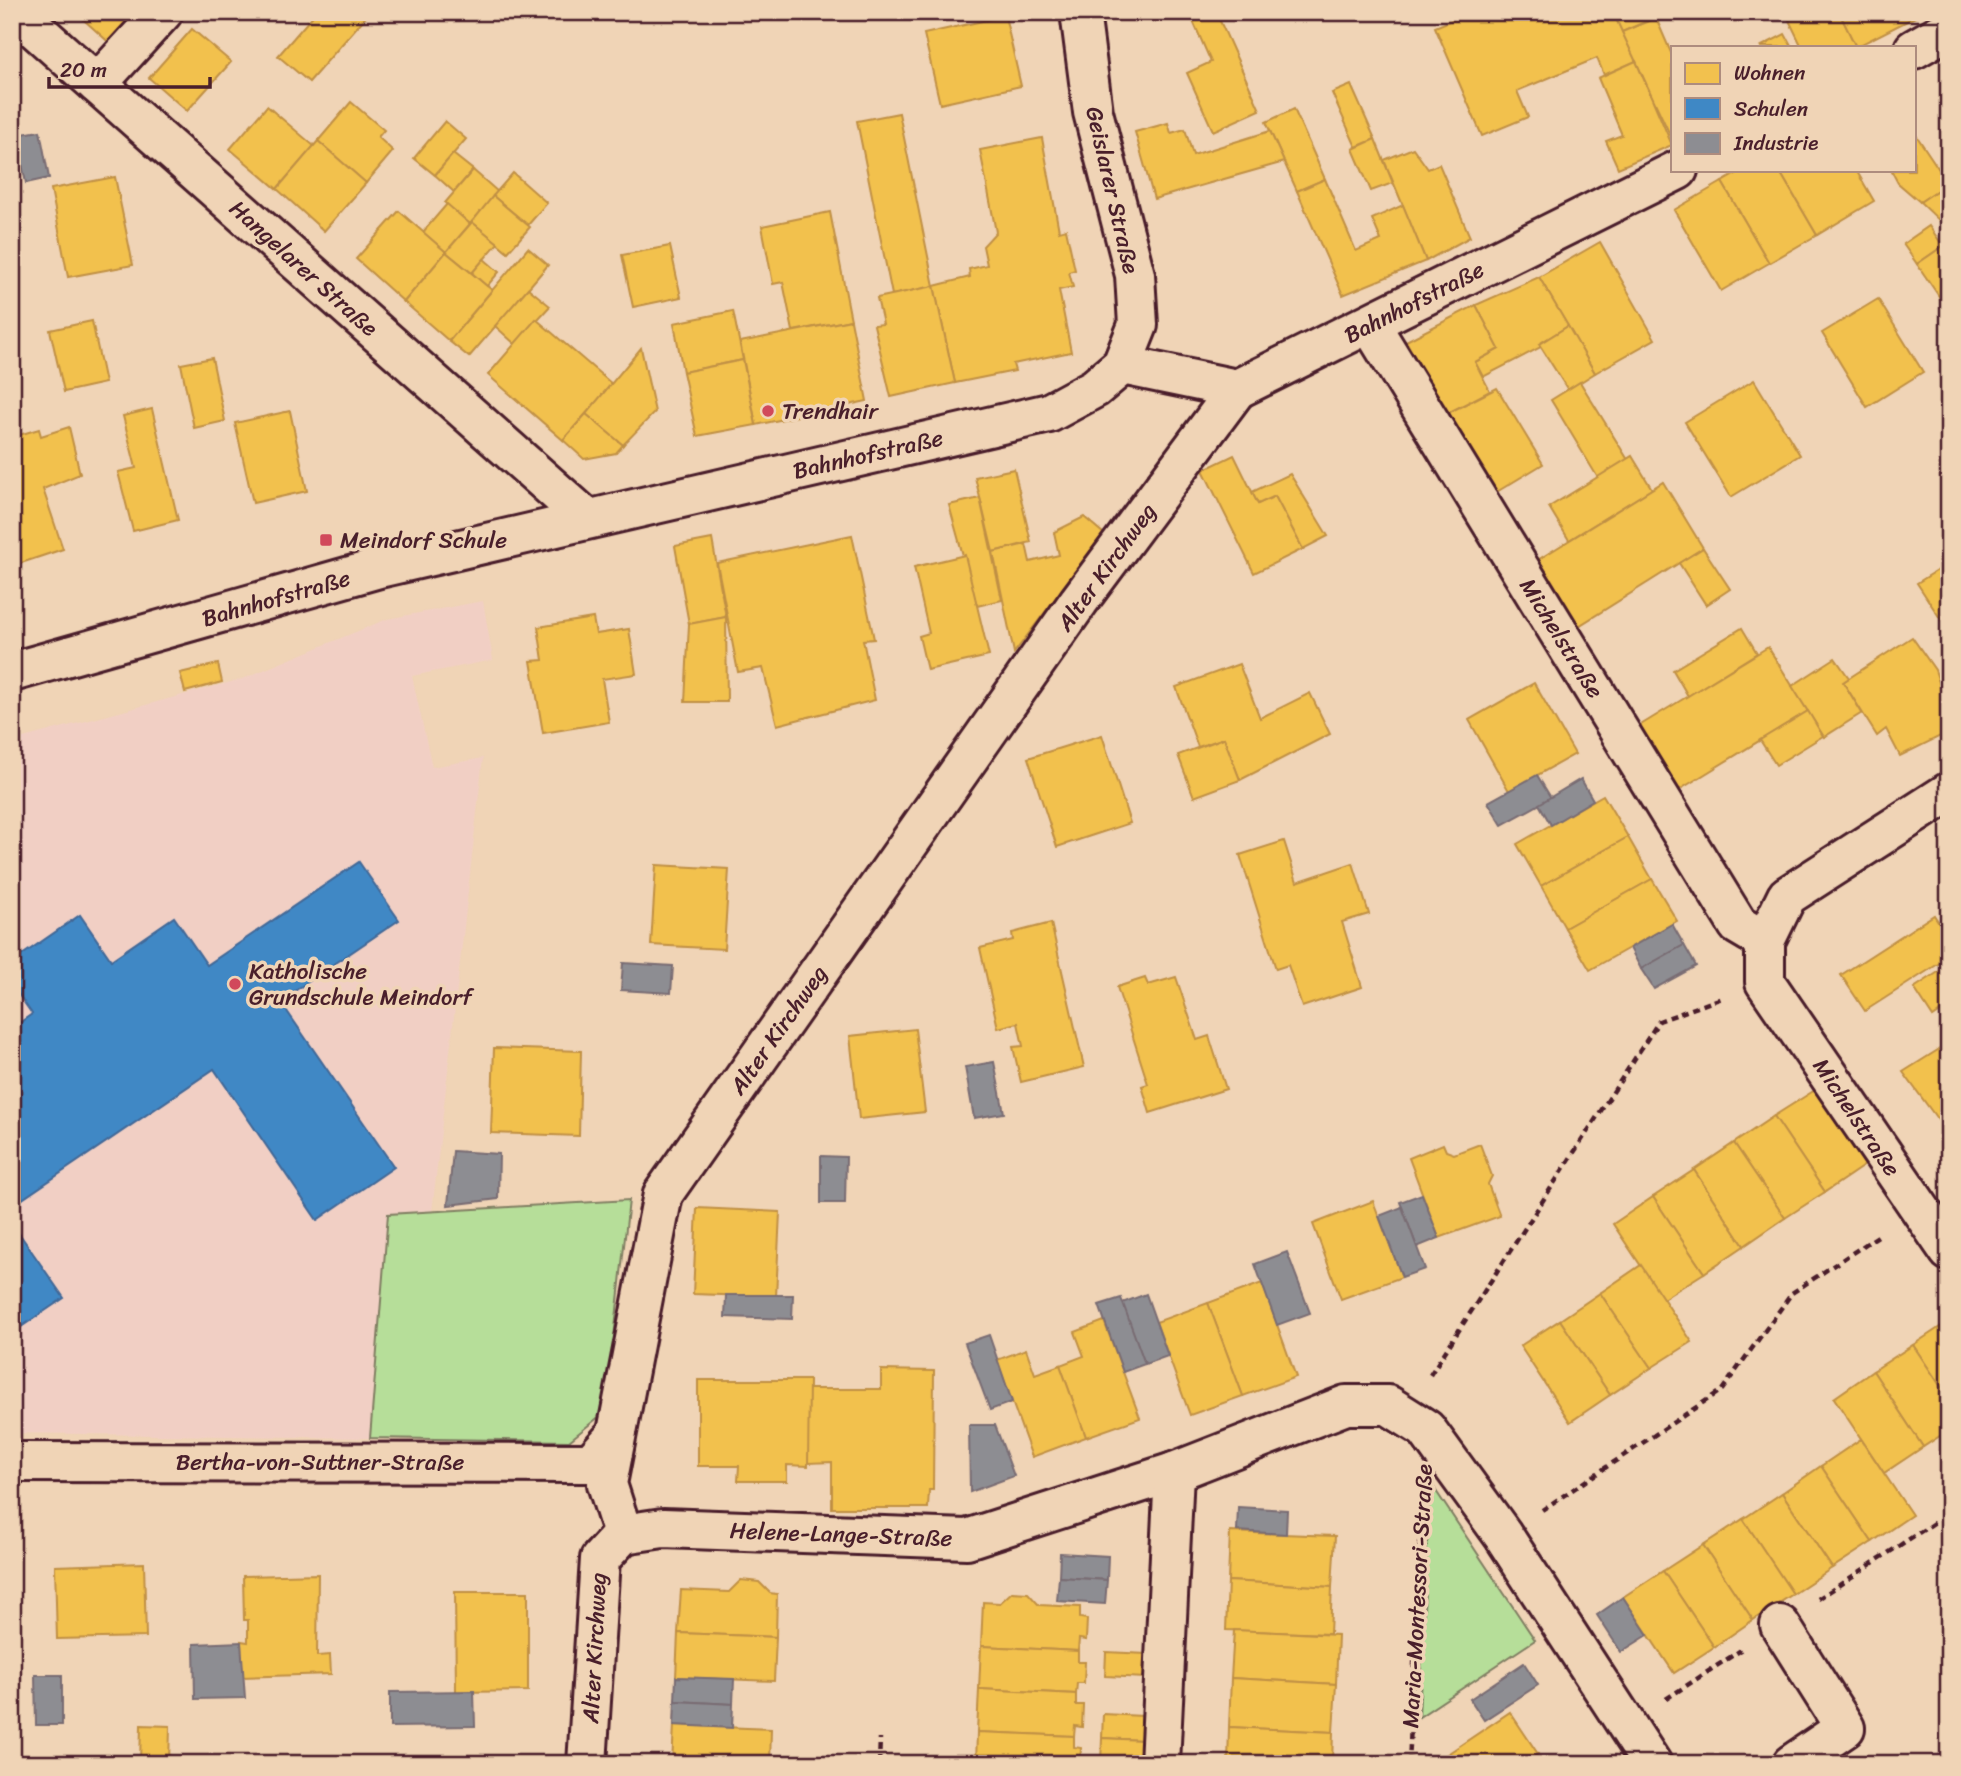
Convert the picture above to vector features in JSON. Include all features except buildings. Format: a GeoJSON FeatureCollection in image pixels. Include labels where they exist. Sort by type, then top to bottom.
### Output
{"type":"FeatureCollection","features":[{"type":"Feature","properties":{"kind":"street"},"geometry":{"type":"LineString","coordinates":[[97,84],[163,12]]}},
{"type":"Feature","properties":{"kind":"street","name":"Geislarer Straße"},"geometry":{"type":"LineString","coordinates":[[1080,12],[1093,112],[1135,275],[1138,325],[1122,366]]}},
{"type":"Feature","properties":{"kind":"street","name":"Hangelarer Straße"},"geometry":{"type":"LineString","coordinates":[[17,19],[97,84],[586,519]]}},
{"type":"Feature","properties":{"kind":"street"},"geometry":{"type":"LineString","coordinates":[[1916,47],[1949,29]]}},
{"type":"Feature","properties":{"kind":"street","name":"Bahnhofstraße"},"geometry":{"type":"LineString","coordinates":[[1237,389],[1674,172]]}},
{"type":"Feature","properties":{"kind":"street","name":"Michelstraße"},"geometry":{"type":"LineString","coordinates":[[1370,324],[1738,925],[1765,940]]}},
{"type":"Feature","properties":{"kind":"street"},"geometry":{"type":"LineString","coordinates":[[1122,366],[1237,389]]}},
{"type":"Feature","properties":{"kind":"street","name":"Bahnhofstraße"},"geometry":{"type":"LineString","coordinates":[[12,672],[379,568],[1049,413],[1095,388],[1122,366]]}},
{"type":"Feature","properties":{"kind":"street","name":"Alter Kirchweg"},"geometry":{"type":"LineString","coordinates":[[587,1764],[600,1559],[623,1534],[607,1484],[663,1194],[1079,601],[1237,389]]}},
{"type":"Feature","properties":{"kind":"street"},"geometry":{"type":"LineString","coordinates":[[1765,982],[1765,940],[1787,896],[1949,792]]}},
{"type":"Feature","properties":{"kind":"street","name":"Michelstraße"},"geometry":{"type":"LineString","coordinates":[[1765,982],[1949,1251]]}},
{"type":"Feature","properties":{"kind":"street","name":"Helene-Lange-Straße"},"geometry":{"type":"LineString","coordinates":[[623,1534],[663,1528],[967,1539],[1174,1472],[1346,1405],[1388,1405]]}},
{"type":"Feature","properties":{"kind":"street","name":"Maria-Montessori-Straße"},"geometry":{"type":"LineString","coordinates":[[1388,1405],[1426,1429],[1503,1535],[1652,1764]]}},
{"type":"Feature","properties":{"kind":"street","name":"Bertha-von-Suttner-Straße"},"geometry":{"type":"LineString","coordinates":[[12,1462],[591,1462],[616,1435]]}},
{"type":"Feature","properties":{"kind":"street"},"geometry":{"type":"LineString","coordinates":[[1160,1764],[1174,1472]]}},
{"type":"Feature","properties":{"kind":"street"},"geometry":{"type":"LineString","coordinates":[[1780,1625],[1845,1728],[1792,1764]]}},
{"type":"Feature","properties":{"kind":"path"},"geometry":{"type":"LineString","coordinates":[[1388,1405],[1421,1388],[1659,1021],[1765,982]]}},
{"type":"Feature","properties":{"kind":"path"},"geometry":{"type":"LineString","coordinates":[[1503,1535],[1722,1390],[1792,1293],[1920,1209]]}},
{"type":"Feature","properties":{"kind":"path","name":"Maria-Montessori-Straße"},"geometry":{"type":"LineString","coordinates":[[1409,1764],[1426,1429]]}},
{"type":"Feature","properties":{"kind":"path"},"geometry":{"type":"LineString","coordinates":[[879,1764],[880,1738]]}},
{"type":"Feature","properties":{"kind":"shaded area","name":"Katholische Grundschule Meindorf"},"geometry":{"type":"Polygon","coordinates":[[[483,601],[493,660],[412,676],[432,767],[483,758],[432,1212],[629,1200],[569,1441],[12,1433],[12,741],[242,679],[387,619],[483,601]]]}},
{"type":"Feature","properties":{"kind":"green space"},"geometry":{"type":"Polygon","coordinates":[[[629,1200],[606,1411],[569,1441],[370,1438],[388,1214],[629,1200]]]}},
{"type":"Feature","properties":{"kind":"green space"},"geometry":{"type":"Polygon","coordinates":[[[1430,1482],[1535,1640],[1419,1717],[1430,1482]]]}},
{"type":"Feature","properties":{"kind":"place","name":"Trendhair"},"geometry":{"type":"Point","coordinates":[768,411]}},
{"type":"Feature","properties":{"kind":"place","name":"Meindorf Schule"},"geometry":{"type":"Point","coordinates":[326,540]}},
{"type":"Feature","properties":{"kind":"place","name":"Katholische Grundschule Meindorf"},"geometry":{"type":"Point","coordinates":[235,984]}}]}
